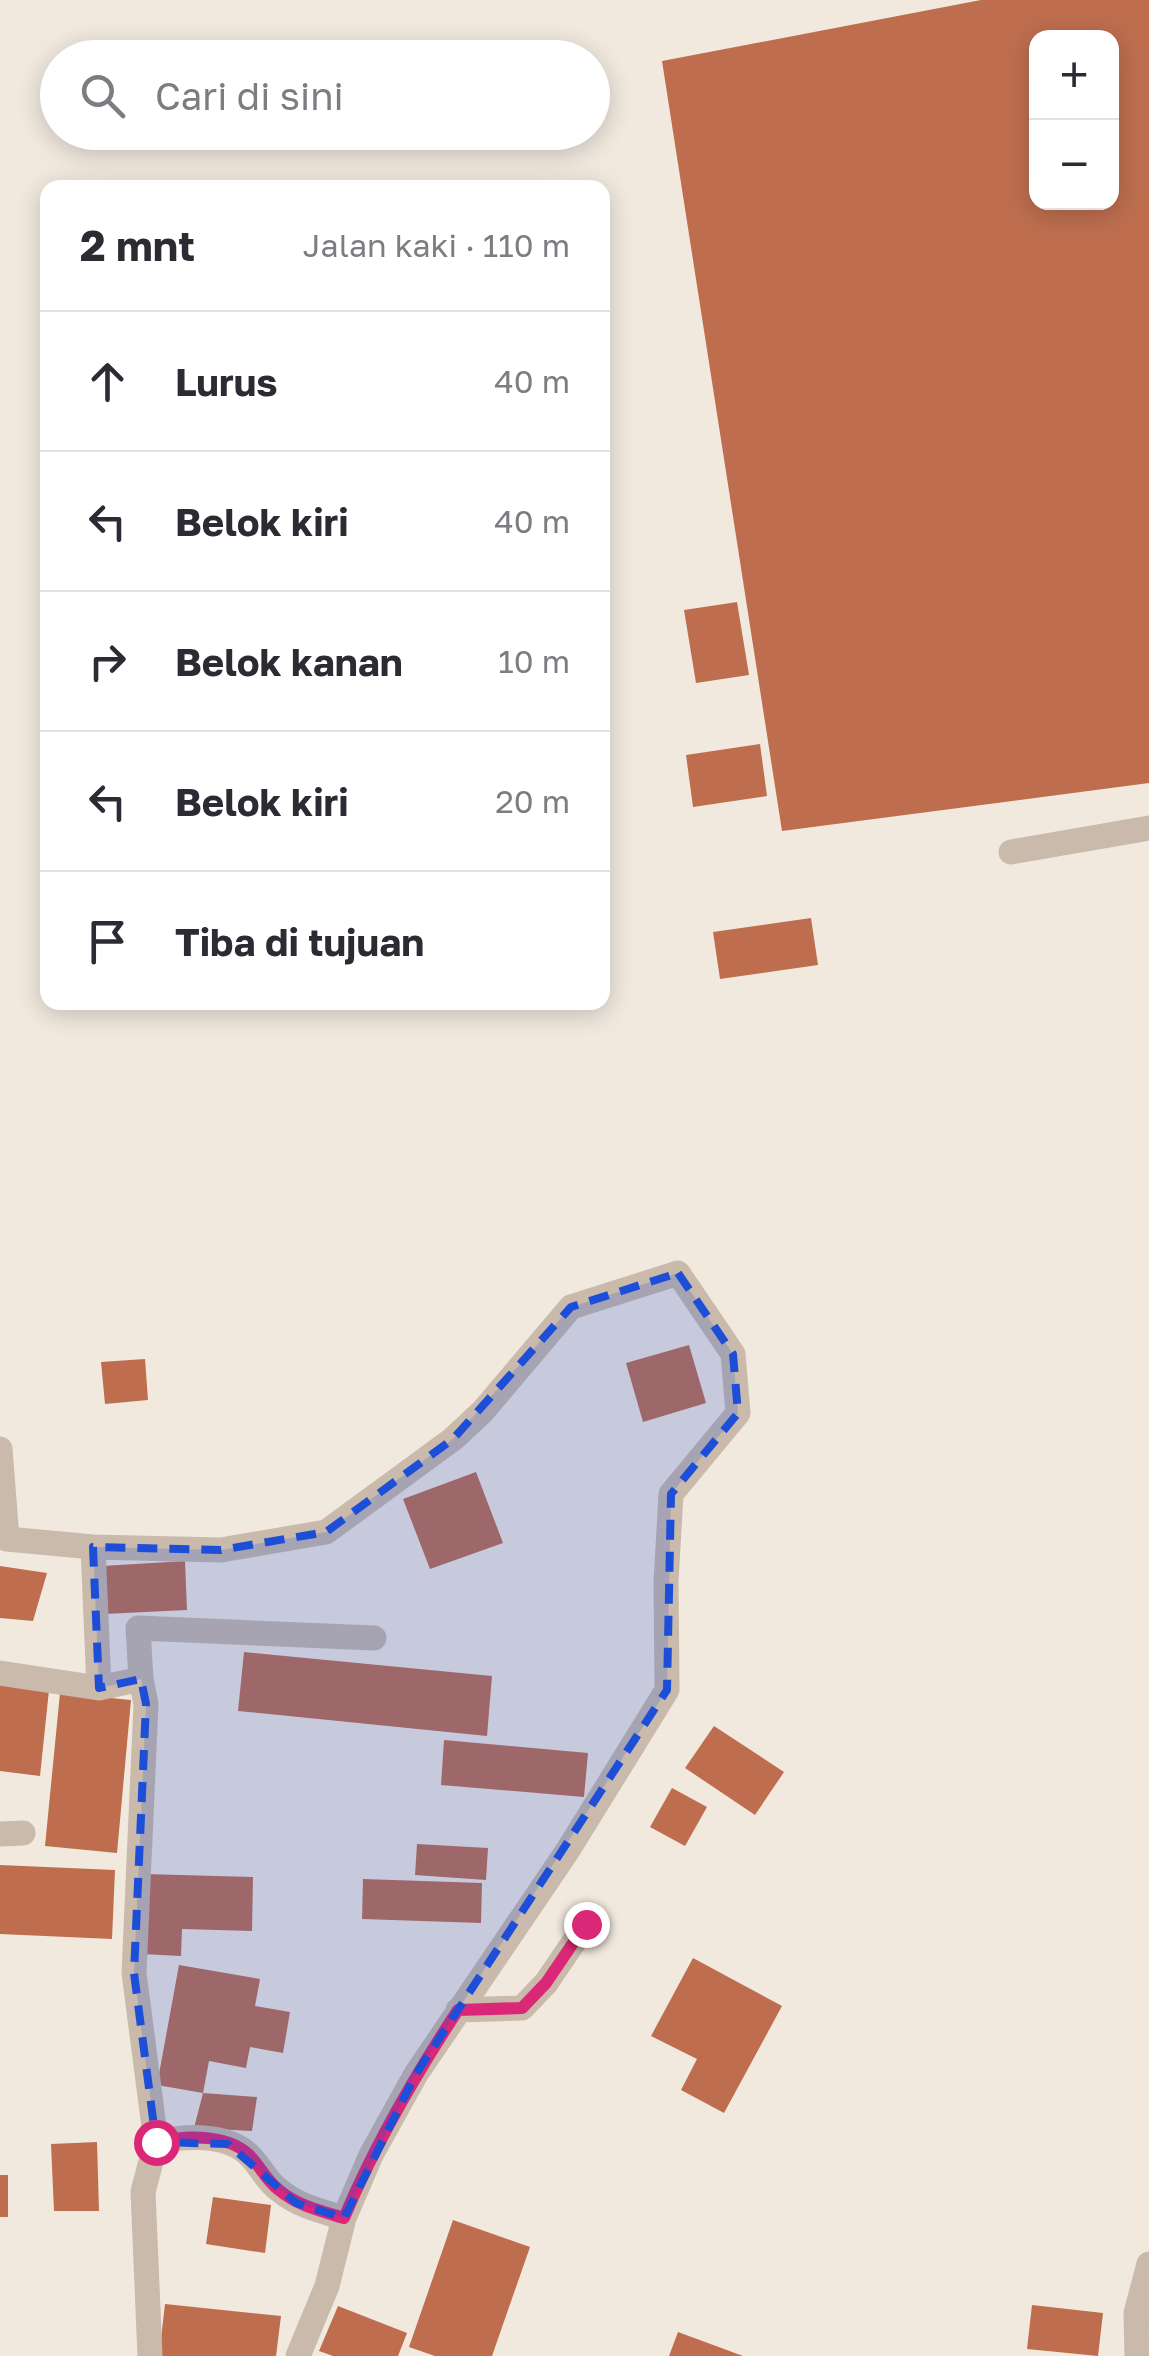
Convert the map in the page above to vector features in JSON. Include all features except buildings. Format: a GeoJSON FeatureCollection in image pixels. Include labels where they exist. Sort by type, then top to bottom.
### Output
{"type":"FeatureCollection","features":[{"type":"Feature","properties":{"kind":"street"},"geometry":{"type":"LineString","coordinates":[[1011,852],[1149,828]]}},
{"type":"Feature","properties":{"kind":"street"},"geometry":{"type":"LineString","coordinates":[[0,1449],[3,1539],[93,1547],[221,1550],[326,1532],[453,1439],[483,1411],[571,1307],[678,1273],[733,1354],[738,1413],[671,1494],[666,1582],[667,1690],[568,1850],[416,2074],[370,2155],[344,2218],[326,2286],[298,2356]]}},
{"type":"Feature","properties":{"kind":"street"},"geometry":{"type":"LineString","coordinates":[[93,1547],[98,1688]]}},
{"type":"Feature","properties":{"kind":"street"},"geometry":{"type":"LineString","coordinates":[[150,2356],[143,2192],[156,2142],[134,1973],[146,1704],[138,1628],[374,1638]]}},
{"type":"Feature","properties":{"kind":"street"},"geometry":{"type":"LineString","coordinates":[[0,1673],[98,1688],[141,1679]]}},
{"type":"Feature","properties":{"kind":"street"},"geometry":{"type":"LineString","coordinates":[[458,2010],[522,2008],[546,1983],[586,1924]]}},
{"type":"Feature","properties":{"kind":"street"},"geometry":{"type":"LineString","coordinates":[[156,2142],[192,2137],[228,2144],[245,2151],[274,2187],[296,2203],[344,2218]]}},
{"type":"Feature","properties":{"kind":"street"},"geometry":{"type":"LineString","coordinates":[[1137,2356],[1149,2264]]}},
{"type":"Feature","properties":{"kind":"highlighted area"},"geometry":{"type":"Polygon","coordinates":[[[678,1273],[733,1354],[738,1413],[671,1494],[667,1690],[416,2074],[344,2218],[296,2203],[228,2144],[156,2142],[134,1973],[146,1704],[141,1679],[99,1688],[93,1547],[221,1550],[326,1532],[453,1439],[571,1307],[678,1273]]]}},
{"type":"Feature","properties":{"kind":"route"},"geometry":{"type":"LineString","coordinates":[[156,2142],[192,2137],[228,2144],[245,2151],[274,2187],[296,2203],[344,2218],[370,2155],[458,2010],[522,2008],[546,1983],[586,1924]]}}]}
